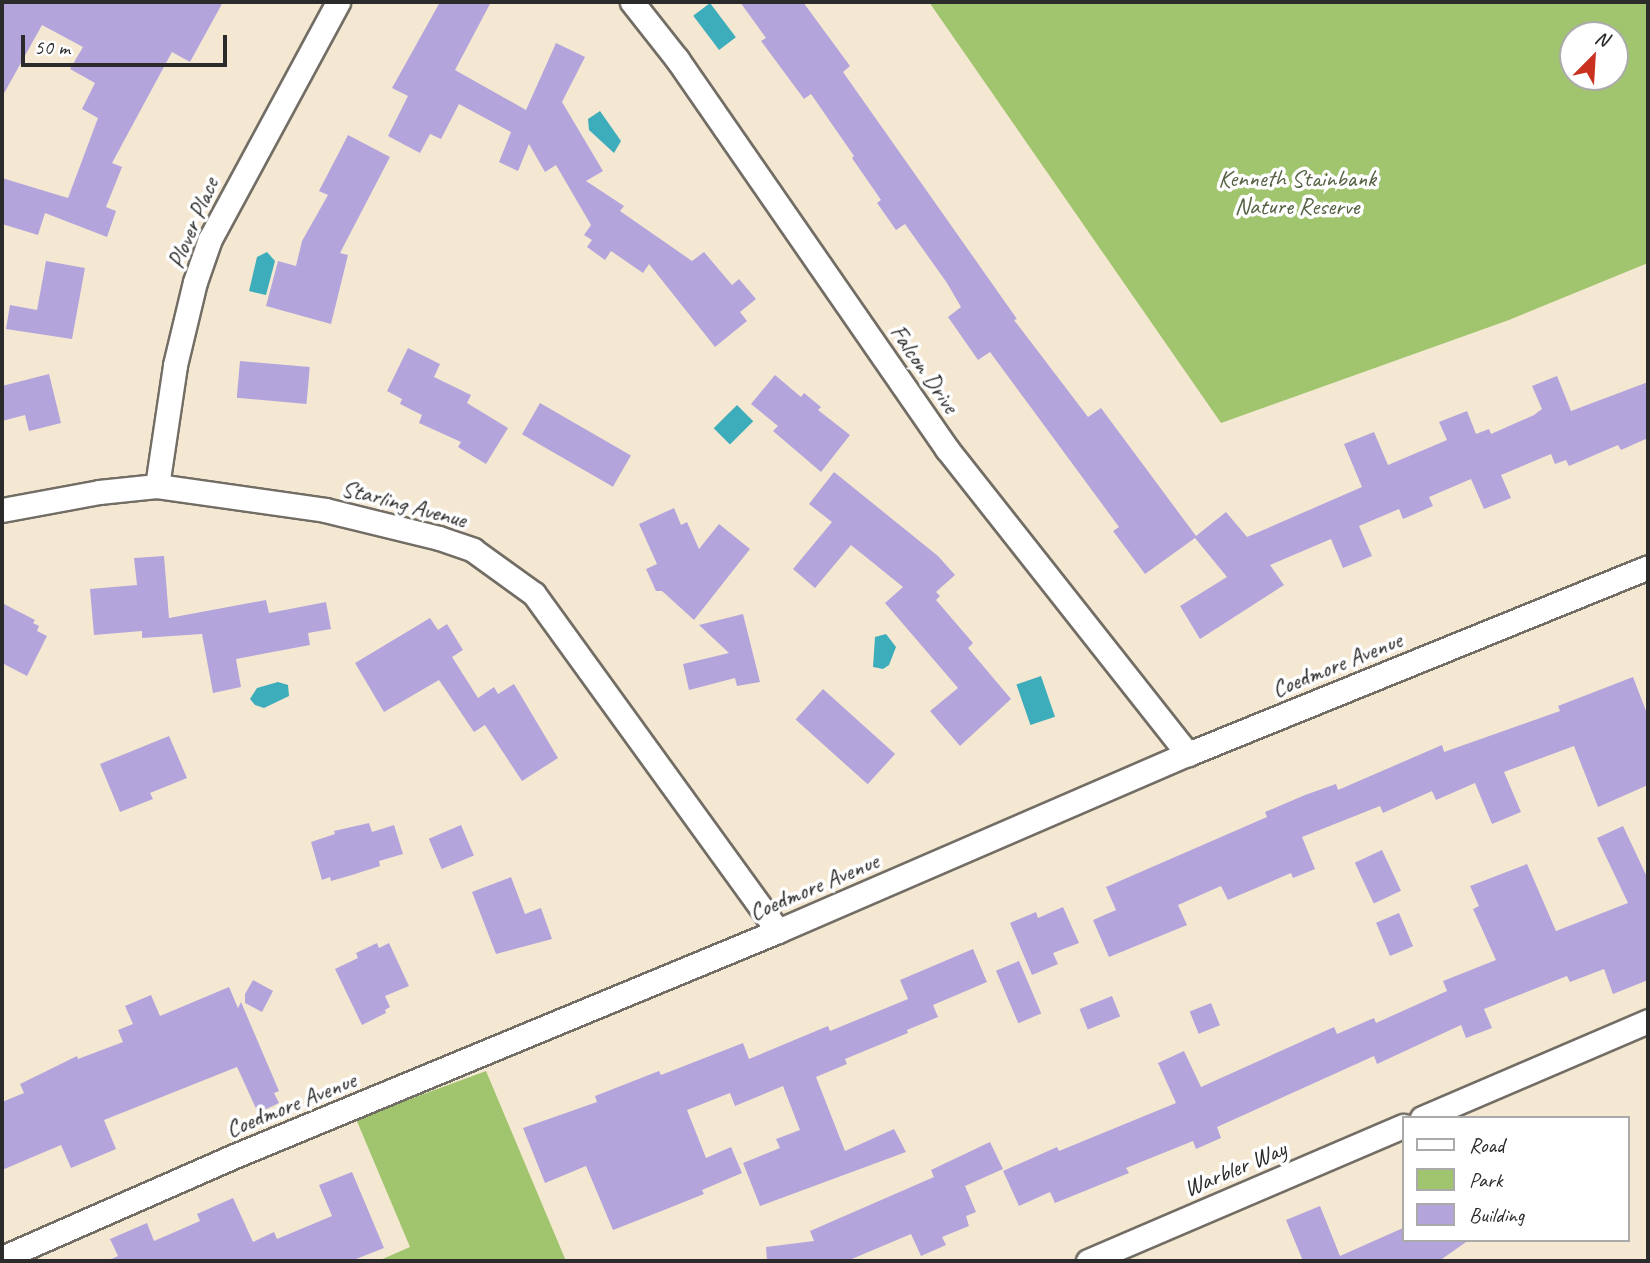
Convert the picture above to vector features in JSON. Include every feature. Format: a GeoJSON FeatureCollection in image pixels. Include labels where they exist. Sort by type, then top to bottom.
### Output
{"type":"FeatureCollection","features":[{"type":"Feature","properties":{"kind":"street","name":"Plover Place"},"geometry":{"type":"LineString","coordinates":[[157,486],[175,365],[195,282],[210,239],[338,2]]}},
{"type":"Feature","properties":{"kind":"street","name":"Falcon Drive"},"geometry":{"type":"LineString","coordinates":[[632,2],[677,59],[947,449],[1188,754]]}},
{"type":"Feature","properties":{"kind":"street","name":"Starling Avenue"},"geometry":{"type":"LineString","coordinates":[[2,510],[99,492],[157,486],[325,510],[439,538],[473,551],[500,567],[534,594],[778,931]]}},
{"type":"Feature","properties":{"kind":"street","name":"Coedmore Avenue"},"geometry":{"type":"LineString","coordinates":[[2,1258],[232,1157],[778,931],[1188,754],[1648,567]]}},
{"type":"Feature","properties":{"kind":"street"},"geometry":{"type":"LineString","coordinates":[[1427,1116],[1648,1021]]}},
{"type":"Feature","properties":{"kind":"street","name":"Warbler Way"},"geometry":{"type":"LineString","coordinates":[[1088,1261],[1402,1126]]}},
{"type":"Feature","properties":{"kind":"green space","name":"Kenneth Stainbank Nature Reserve"},"geometry":{"type":"Polygon","coordinates":[[[929,2],[1648,2],[1648,263],[1509,320],[1221,423],[929,2]]]}},
{"type":"Feature","properties":{"kind":"green space"},"geometry":{"type":"Polygon","coordinates":[[[486,1071],[566,1261],[378,1261],[410,1247],[356,1119],[486,1071]]]}},
{"type":"Feature","properties":{"kind":"water"},"geometry":{"type":"Polygon","coordinates":[[[710,3],[736,37],[719,50],[693,16],[710,3]]]}},
{"type":"Feature","properties":{"kind":"water"},"geometry":{"type":"Polygon","coordinates":[[[600,111],[621,141],[614,153],[589,130],[588,119],[600,111]]]}},
{"type":"Feature","properties":{"kind":"water"},"geometry":{"type":"Polygon","coordinates":[[[267,252],[275,261],[266,295],[249,291],[257,257],[267,252]]]}},
{"type":"Feature","properties":{"kind":"water"},"geometry":{"type":"Polygon","coordinates":[[[737,405],[753,421],[730,445],[714,428],[737,405]]]}},
{"type":"Feature","properties":{"kind":"water"},"geometry":{"type":"Polygon","coordinates":[[[886,634],[896,647],[889,665],[883,669],[873,667],[875,637],[886,634]]]}},
{"type":"Feature","properties":{"kind":"water"},"geometry":{"type":"Polygon","coordinates":[[[1041,676],[1055,717],[1030,725],[1016,684],[1041,676]]]}},
{"type":"Feature","properties":{"kind":"water"},"geometry":{"type":"Polygon","coordinates":[[[278,682],[288,685],[289,696],[264,708],[255,705],[250,699],[257,688],[278,682]]]}},
{"type":"Feature","properties":{"kind":"building"},"geometry":{"type":"Polygon","coordinates":[[[2,2],[223,2],[190,62],[172,52],[112,163],[122,167],[106,207],[116,211],[107,237],[45,213],[38,235],[2,224],[2,178],[68,198],[98,118],[82,109],[95,83],[70,69],[83,47],[42,25],[2,97],[2,2]]]}},
{"type":"Feature","properties":{"kind":"building"},"geometry":{"type":"Polygon","coordinates":[[[440,2],[491,2],[455,70],[526,110],[556,43],[585,57],[562,102],[603,171],[586,181],[624,206],[620,211],[692,261],[704,252],[732,285],[739,279],[756,299],[740,312],[747,321],[715,347],[649,264],[643,273],[611,251],[605,260],[587,247],[592,240],[584,235],[591,225],[556,165],[545,172],[529,144],[518,171],[499,162],[511,132],[459,104],[441,139],[430,134],[420,153],[388,136],[408,96],[392,88],[440,2]]]}},
{"type":"Feature","properties":{"kind":"building"},"geometry":{"type":"Polygon","coordinates":[[[740,2],[803,2],[850,66],[843,72],[1017,319],[1014,320],[1088,417],[1101,408],[1196,536],[1226,512],[1247,537],[1362,487],[1344,444],[1374,432],[1388,465],[1447,440],[1439,422],[1467,411],[1476,434],[1489,429],[1491,434],[1534,415],[1542,409],[1532,386],[1557,376],[1571,411],[1648,382],[1648,438],[1621,450],[1618,445],[1569,466],[1566,460],[1555,464],[1551,454],[1501,475],[1511,498],[1484,509],[1471,479],[1429,497],[1433,506],[1403,519],[1399,509],[1359,526],[1372,556],[1343,568],[1331,539],[1270,565],[1284,585],[1200,639],[1180,606],[1227,577],[1195,538],[1145,574],[1113,531],[1119,527],[990,352],[978,360],[948,317],[961,307],[947,283],[905,224],[896,230],[877,203],[881,200],[852,158],[854,156],[811,94],[804,99],[761,41],[766,38],[740,2]]]}},
{"type":"Feature","properties":{"kind":"building"},"geometry":{"type":"Polygon","coordinates":[[[348,135],[390,157],[340,253],[348,255],[331,324],[266,306],[278,261],[296,266],[302,241],[328,195],[319,191],[348,135]]]}},
{"type":"Feature","properties":{"kind":"building"},"geometry":{"type":"Polygon","coordinates":[[[46,261],[85,268],[72,339],[6,329],[10,305],[37,310],[46,261]]]}},
{"type":"Feature","properties":{"kind":"building"},"geometry":{"type":"Polygon","coordinates":[[[408,348],[440,364],[434,377],[471,395],[467,403],[508,428],[486,464],[458,447],[461,442],[419,423],[422,415],[400,404],[402,399],[387,391],[408,348]]]}},
{"type":"Feature","properties":{"kind":"building"},"geometry":{"type":"Polygon","coordinates":[[[240,361],[310,367],[307,404],[237,398],[240,361]]]}},
{"type":"Feature","properties":{"kind":"building"},"geometry":{"type":"Polygon","coordinates":[[[49,374],[61,423],[29,431],[25,415],[2,421],[2,386],[49,374]]]}},
{"type":"Feature","properties":{"kind":"building"},"geometry":{"type":"Polygon","coordinates":[[[775,375],[801,397],[804,393],[821,407],[818,410],[850,435],[821,472],[773,431],[778,426],[751,404],[775,375]]]}},
{"type":"Feature","properties":{"kind":"building"},"geometry":{"type":"Polygon","coordinates":[[[540,403],[631,456],[613,487],[522,434],[540,403]]]}},
{"type":"Feature","properties":{"kind":"building"},"geometry":{"type":"Polygon","coordinates":[[[834,472],[938,556],[955,575],[936,592],[940,596],[936,600],[973,643],[968,648],[1011,699],[960,746],[930,711],[958,688],[885,603],[903,587],[851,545],[815,588],[793,569],[832,522],[809,504],[834,472]]]}},
{"type":"Feature","properties":{"kind":"building"},"geometry":{"type":"Polygon","coordinates":[[[674,508],[681,525],[687,522],[699,549],[719,524],[750,549],[694,620],[662,591],[656,591],[646,569],[657,564],[639,524],[674,508]]]}},
{"type":"Feature","properties":{"kind":"building"},"geometry":{"type":"Polygon","coordinates":[[[164,556],[169,618],[266,600],[269,613],[326,602],[331,629],[308,633],[310,645],[236,659],[241,687],[213,693],[202,634],[142,638],[142,631],[94,635],[90,589],[137,585],[134,558],[164,556]]]}},
{"type":"Feature","properties":{"kind":"building"},"geometry":{"type":"Polygon","coordinates":[[[2,603],[35,620],[33,623],[39,626],[37,631],[47,636],[27,676],[2,663],[2,603]]]}},
{"type":"Feature","properties":{"kind":"building"},"geometry":{"type":"Polygon","coordinates":[[[743,614],[760,682],[737,686],[735,678],[689,690],[683,664],[729,653],[699,625],[743,614]]]}},
{"type":"Feature","properties":{"kind":"building"},"geometry":{"type":"Polygon","coordinates":[[[430,618],[438,630],[447,624],[463,650],[452,657],[478,698],[494,687],[498,694],[514,684],[558,758],[522,781],[485,725],[474,732],[439,680],[384,712],[355,663],[430,618]]]}},
{"type":"Feature","properties":{"kind":"building"},"geometry":{"type":"Polygon","coordinates":[[[1633,677],[1648,716],[1648,785],[1598,807],[1574,746],[1504,772],[1521,812],[1492,824],[1475,783],[1436,800],[1432,791],[1383,813],[1380,806],[1302,837],[1315,869],[1293,878],[1291,873],[1228,900],[1221,886],[1178,905],[1187,925],[1109,957],[1093,920],[1116,910],[1106,887],[1267,817],[1265,812],[1305,795],[1336,784],[1338,790],[1442,745],[1444,752],[1560,711],[1558,706],[1633,677]]]}},
{"type":"Feature","properties":{"kind":"building"},"geometry":{"type":"Polygon","coordinates":[[[823,689],[895,754],[868,784],[796,719],[823,689]]]}},
{"type":"Feature","properties":{"kind":"building"},"geometry":{"type":"Polygon","coordinates":[[[169,736],[187,778],[150,793],[153,799],[120,812],[100,764],[169,736]]]}},
{"type":"Feature","properties":{"kind":"building"},"geometry":{"type":"Polygon","coordinates":[[[369,823],[372,832],[394,825],[403,854],[379,861],[380,866],[352,875],[331,881],[330,877],[322,880],[311,842],[335,834],[334,831],[369,823]]]}},
{"type":"Feature","properties":{"kind":"building"},"geometry":{"type":"Polygon","coordinates":[[[461,825],[474,855],[442,869],[429,839],[461,825]]]}},
{"type":"Feature","properties":{"kind":"building"},"geometry":{"type":"Polygon","coordinates":[[[1623,826],[1648,879],[1648,980],[1613,994],[1604,969],[1570,982],[1567,976],[1484,1009],[1492,1028],[1466,1038],[1461,1025],[1377,1064],[1374,1056],[1217,1127],[1221,1138],[1196,1149],[1193,1141],[1126,1168],[1129,1173],[1055,1203],[1050,1192],[1019,1206],[1003,1171],[1057,1147],[1059,1151],[1176,1103],[1158,1063],[1184,1051],[1201,1087],[1334,1027],[1337,1034],[1374,1018],[1376,1023],[1447,991],[1443,981],[1496,960],[1473,909],[1479,906],[1470,886],[1527,864],[1556,931],[1628,903],[1597,838],[1623,826]]]}},
{"type":"Feature","properties":{"kind":"building"},"geometry":{"type":"Polygon","coordinates":[[[1382,850],[1401,891],[1374,903],[1355,863],[1382,850]]]}},
{"type":"Feature","properties":{"kind":"building"},"geometry":{"type":"Polygon","coordinates":[[[511,877],[525,914],[541,908],[552,939],[496,954],[472,892],[511,877]]]}},
{"type":"Feature","properties":{"kind":"building"},"geometry":{"type":"Polygon","coordinates":[[[1063,907],[1079,943],[1053,953],[1058,964],[1032,975],[1010,923],[1036,912],[1038,918],[1063,907]]]}},
{"type":"Feature","properties":{"kind":"building"},"geometry":{"type":"Polygon","coordinates":[[[1399,913],[1413,946],[1390,956],[1376,923],[1399,913]]]}},
{"type":"Feature","properties":{"kind":"building"},"geometry":{"type":"Polygon","coordinates":[[[377,943],[379,948],[389,943],[409,986],[385,996],[390,1007],[385,1010],[386,1013],[362,1025],[335,969],[358,958],[356,953],[377,943]]]}},
{"type":"Feature","properties":{"kind":"building"},"geometry":{"type":"Polygon","coordinates":[[[973,949],[987,982],[933,1005],[938,1017],[907,1030],[908,1033],[845,1059],[847,1064],[816,1077],[845,1151],[894,1129],[906,1152],[760,1206],[743,1163],[780,1148],[776,1139],[800,1130],[783,1086],[735,1106],[730,1093],[687,1110],[706,1158],[731,1147],[742,1173],[702,1190],[704,1194],[613,1230],[586,1166],[545,1183],[523,1128],[597,1102],[595,1096],[659,1071],[661,1075],[743,1043],[749,1059],[828,1026],[830,1031],[908,999],[900,980],[973,949]]]}},
{"type":"Feature","properties":{"kind":"building"},"geometry":{"type":"Polygon","coordinates":[[[1019,961],[1041,1013],[1018,1023],[996,971],[1019,961]]]}},
{"type":"Feature","properties":{"kind":"building"},"geometry":{"type":"Polygon","coordinates":[[[253,980],[273,991],[262,1012],[245,1003],[245,994],[253,980]]]}},
{"type":"Feature","properties":{"kind":"building"},"geometry":{"type":"Polygon","coordinates":[[[229,987],[238,1008],[241,1002],[279,1091],[274,1093],[279,1103],[258,1113],[237,1067],[104,1120],[116,1149],[71,1168],[61,1145],[2,1170],[2,1102],[24,1093],[20,1084],[77,1056],[78,1059],[123,1042],[118,1030],[133,1024],[125,1006],[151,995],[160,1016],[229,987]]]}},
{"type":"Feature","properties":{"kind":"building"},"geometry":{"type":"Polygon","coordinates":[[[1112,996],[1120,1016],[1088,1030],[1080,1009],[1112,996]]]}},
{"type":"Feature","properties":{"kind":"building"},"geometry":{"type":"Polygon","coordinates":[[[1211,1003],[1220,1025],[1199,1034],[1190,1012],[1211,1003]]]}},
{"type":"Feature","properties":{"kind":"building"},"geometry":{"type":"Polygon","coordinates":[[[990,1142],[1003,1169],[965,1186],[976,1212],[966,1216],[969,1226],[942,1237],[946,1245],[921,1256],[911,1234],[847,1261],[767,1261],[766,1247],[814,1241],[810,1231],[934,1177],[931,1170],[990,1142]]]}},
{"type":"Feature","properties":{"kind":"building"},"geometry":{"type":"Polygon","coordinates":[[[352,1172],[384,1248],[351,1261],[107,1261],[118,1256],[110,1239],[147,1223],[154,1241],[200,1221],[197,1214],[233,1198],[253,1242],[274,1232],[277,1239],[332,1216],[319,1185],[352,1172]]]}},
{"type":"Feature","properties":{"kind":"building"},"geometry":{"type":"Polygon","coordinates":[[[1320,1206],[1340,1256],[1402,1228],[1402,1242],[1466,1242],[1439,1261],[1303,1261],[1286,1220],[1320,1206]]]}}]}
